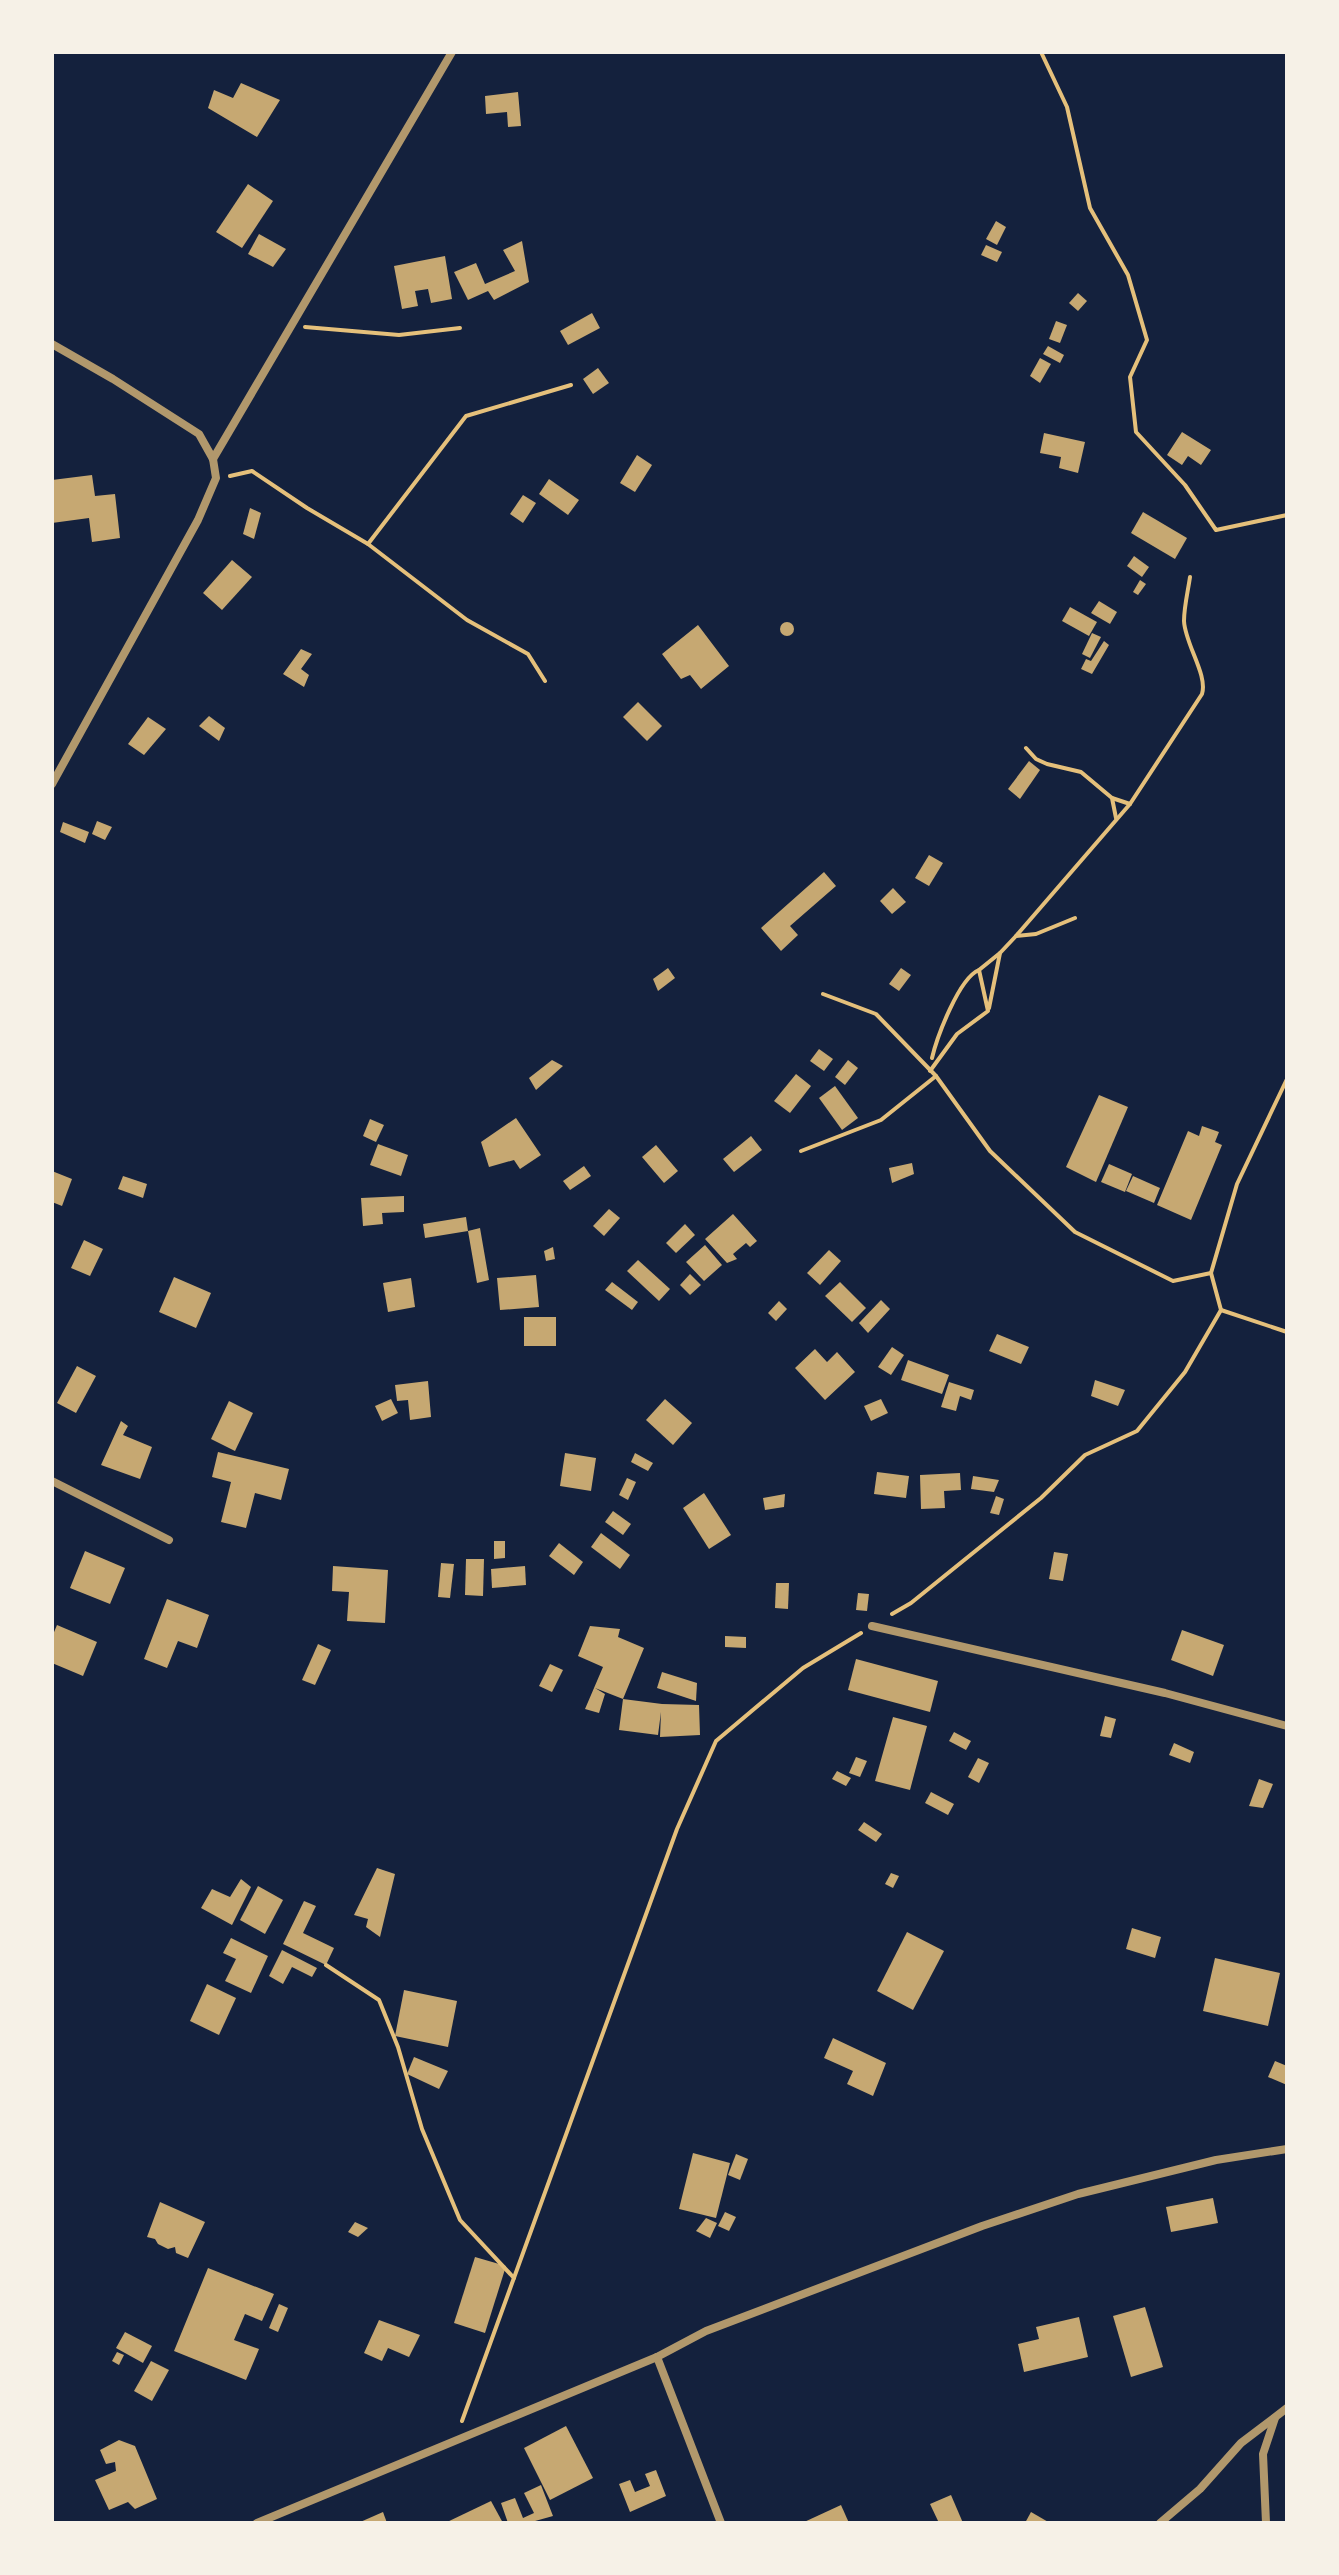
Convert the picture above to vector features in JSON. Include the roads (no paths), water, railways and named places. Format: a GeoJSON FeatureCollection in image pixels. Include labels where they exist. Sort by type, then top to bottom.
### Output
{"type":"FeatureCollection","features":[{"type":"Feature","properties":{"kind":"street"},"geometry":{"type":"LineString","coordinates":[[213,459],[452,52]]}},
{"type":"Feature","properties":{"kind":"street"},"geometry":{"type":"LineString","coordinates":[[52,344],[199,434],[213,459],[216,478],[198,520],[52,784]]}},
{"type":"Feature","properties":{"kind":"street"},"geometry":{"type":"LineString","coordinates":[[52,1481],[169,1540]]}},
{"type":"Feature","properties":{"kind":"street"},"geometry":{"type":"LineString","coordinates":[[872,1626],[1165,1693],[1287,1726]]}},
{"type":"Feature","properties":{"kind":"street"},"geometry":{"type":"LineString","coordinates":[[257,2523],[657,2357],[706,2331],[982,2226],[1159,2173],[1287,2149]]}},
{"type":"Feature","properties":{"kind":"street"},"geometry":{"type":"LineString","coordinates":[[657,2357],[721,2523]]}},
{"type":"Feature","properties":{"kind":"street"},"geometry":{"type":"LineString","coordinates":[[1160,2523],[1200,2489],[1241,2443],[1287,2408]]}},
{"type":"Feature","properties":{"kind":"street"},"geometry":{"type":"LineString","coordinates":[[1266,2523],[1263,2454],[1276,2416]]}}]}
